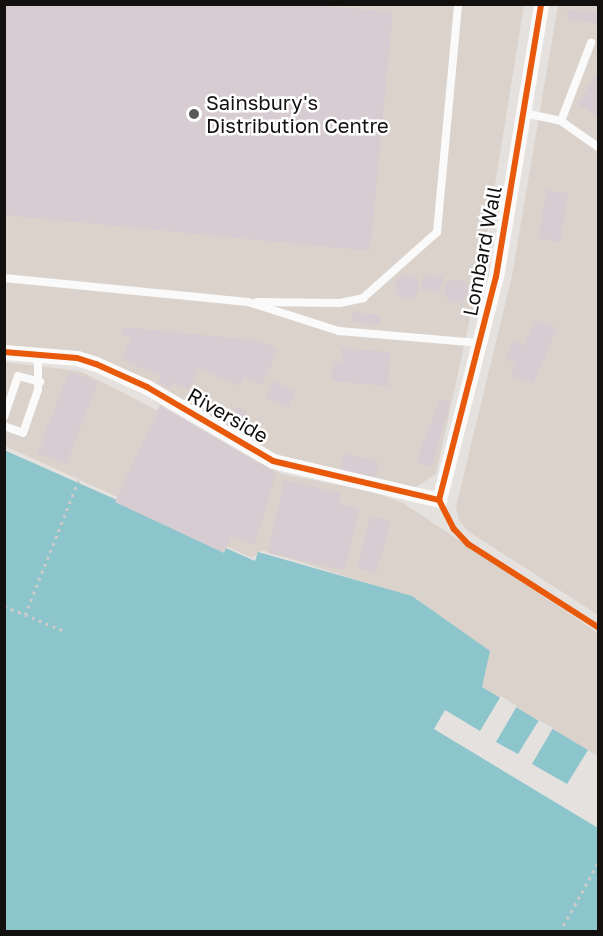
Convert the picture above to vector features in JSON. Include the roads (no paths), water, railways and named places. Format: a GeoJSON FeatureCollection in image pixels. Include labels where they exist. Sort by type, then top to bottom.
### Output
{"type":"FeatureCollection","features":[{"type":"Feature","properties":{"kind":"street","name":"Lombard Wall"},"geometry":{"type":"LineString","coordinates":[[440,500],[496,277],[540,4]]}},
{"type":"Feature","properties":{"kind":"street","name":"Riverside"},"geometry":{"type":"LineString","coordinates":[[4,352],[77,358],[147,387],[273,461],[440,500]]}},
{"type":"Feature","properties":{"kind":"lane"},"geometry":{"type":"LineString","coordinates":[[4,278],[248,302],[340,303],[363,298],[437,232],[458,4]]}},
{"type":"Feature","properties":{"kind":"lane"},"geometry":{"type":"LineString","coordinates":[[561,121],[591,43]]}},
{"type":"Feature","properties":{"kind":"lane"},"geometry":{"type":"LineString","coordinates":[[524,113],[561,121],[598,147]]}},
{"type":"Feature","properties":{"kind":"lane"},"geometry":{"type":"LineString","coordinates":[[248,302],[339,331],[480,343]]}},
{"type":"Feature","properties":{"kind":"lane"},"geometry":{"type":"LineString","coordinates":[[4,426],[23,433],[40,382],[38,355]]}},
{"type":"Feature","properties":{"kind":"lane"},"geometry":{"type":"LineString","coordinates":[[4,417],[18,376],[40,382]]}},
{"type":"Feature","properties":{"kind":"water"},"geometry":{"type":"Polygon","coordinates":[[[4,450],[255,561],[258,552],[412,596],[490,651],[482,687],[598,756],[598,931],[5,931],[4,450]]]}},
{"type":"Feature","properties":{"kind":"place","name":"Sainsbury's Distribution Centre"},"geometry":{"type":"Point","coordinates":[194,114]}}]}
